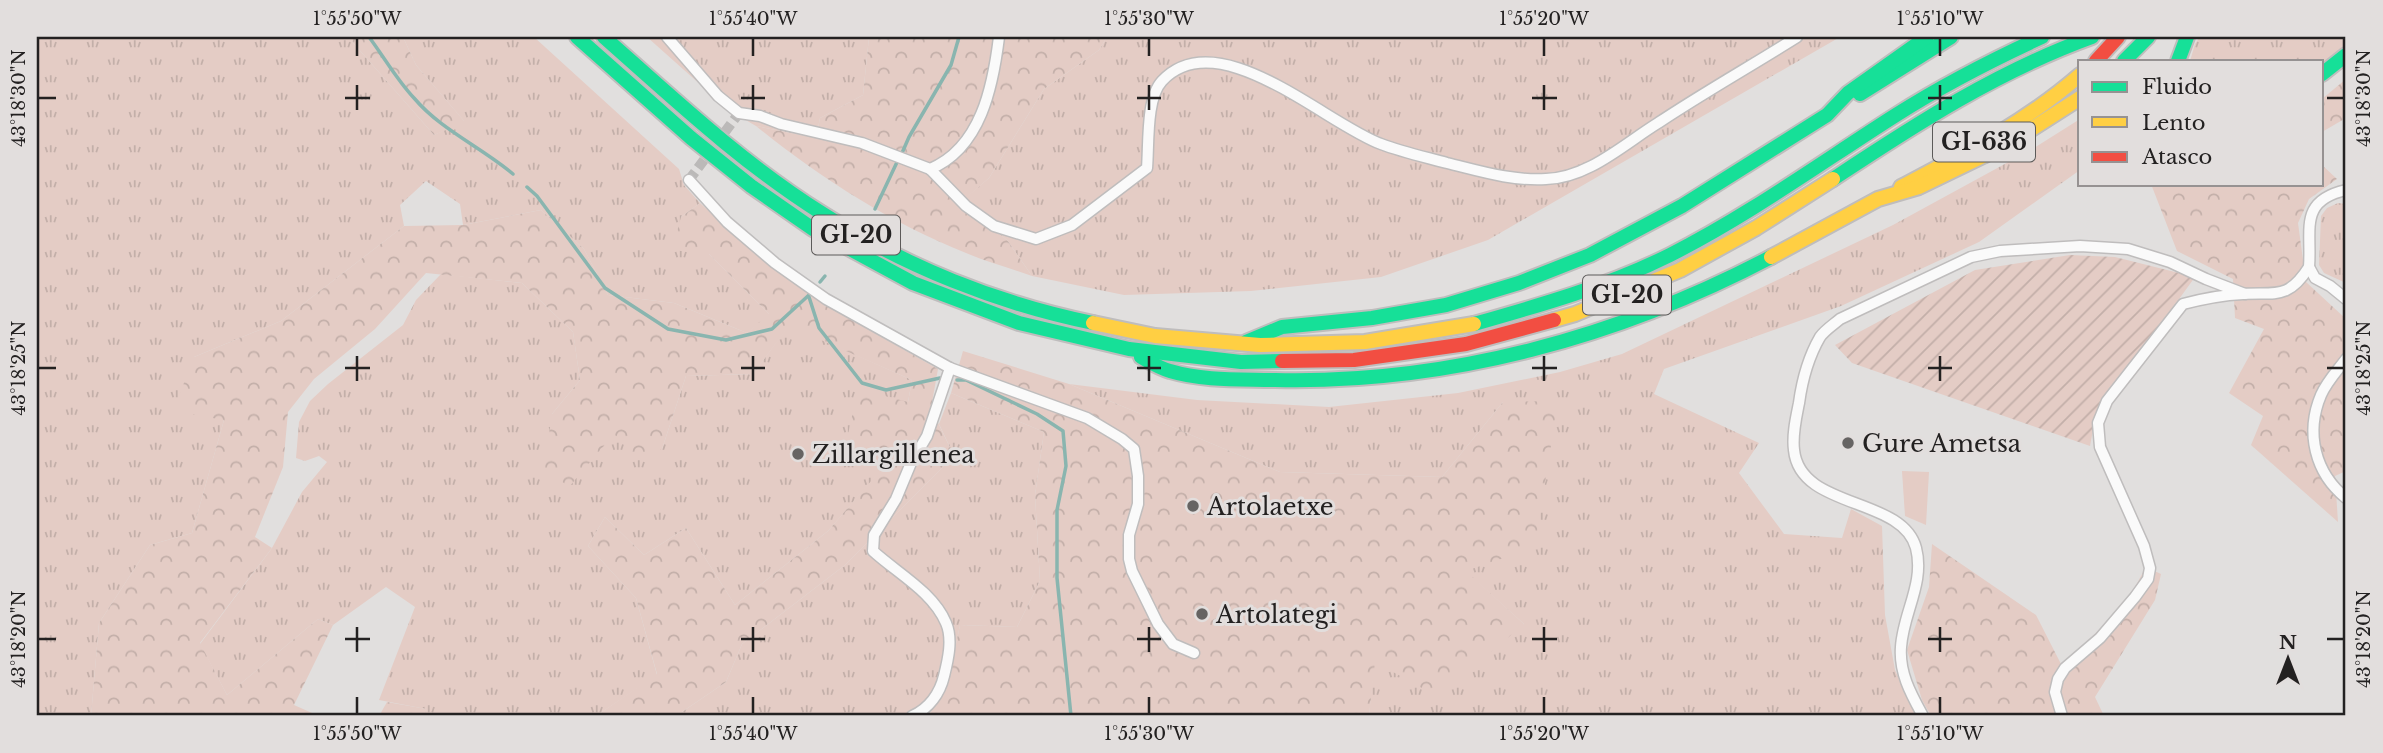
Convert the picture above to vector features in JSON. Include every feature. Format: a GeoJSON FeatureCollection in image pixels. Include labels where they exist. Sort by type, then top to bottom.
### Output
{"type":"FeatureCollection","features":[{"type":"Feature","properties":{"kind":"main road","name":"GI-20"},"geometry":{"type":"LineString","coordinates":[[577,37],[719,161],[782,208],[849,250],[919,285],[992,315],[1066,337],[1128,351],[1260,363],[1363,360],[1455,346],[1507,335],[1567,317],[1643,288],[1713,253],[1948,105],[2007,72],[2092,37]]}},
{"type":"Feature","properties":{"kind":"main road","name":"GI-20"},"geometry":{"type":"LineString","coordinates":[[604,37],[700,122],[761,171],[823,215],[890,253],[996,298],[1070,320],[1145,335],[1241,345],[1337,344],[1451,330],[1527,311],[1599,287],[1737,219],[1940,89],[2000,55],[2042,37]]}},
{"type":"Feature","properties":{"kind":"main road"},"geometry":{"type":"LineString","coordinates":[[1827,115],[1848,93],[1927,37]]}},
{"type":"Feature","properties":{"kind":"main road"},"geometry":{"type":"LineString","coordinates":[[1241,345],[1282,327],[1372,318],[1481,295],[1590,255],[1652,223],[1951,37]]}},
{"type":"Feature","properties":{"kind":"main road"},"geometry":{"type":"LineString","coordinates":[[2096,60],[2118,37]]}},
{"type":"Feature","properties":{"kind":"main road"},"geometry":{"type":"LineString","coordinates":[[2125,60],[2148,37]]}},
{"type":"Feature","properties":{"kind":"main road"},"geometry":{"type":"LineString","coordinates":[[2178,60],[2187,37]]}},
{"type":"Feature","properties":{"kind":"main road"},"geometry":{"type":"LineString","coordinates":[[2324,73],[2346,55]]}},
{"type":"Feature","properties":{"kind":"main road","name":"GI-636"},"geometry":{"type":"LineString","coordinates":[[1128,351],[1168,370],[1259,380],[1299,381],[1378,378],[1460,367],[1574,339],[1653,312],[1752,267],[2020,122],[2065,90],[2078,77]]}},
{"type":"Feature","properties":{"kind":"main road"},"geometry":{"type":"LineString","coordinates":[[1882,197],[1916,188],[1978,158],[2078,99]]}},
{"type":"Feature","properties":{"kind":"street"},"geometry":{"type":"LineString","coordinates":[[667,37],[718,96],[739,113],[862,143],[930,169],[966,206],[994,226],[1036,239],[1072,225],[1147,168],[1152,102],[1162,81],[1183,65],[1232,65],[1259,75],[1379,144],[1507,178],[1548,179],[1581,170],[1625,146],[1657,123],[1797,37]]}},
{"type":"Feature","properties":{"kind":"street"},"geometry":{"type":"LineString","coordinates":[[930,169],[945,163],[955,154],[979,117],[990,93],[999,37]]}},
{"type":"Feature","properties":{"kind":"street"},"geometry":{"type":"LineString","coordinates":[[689,180],[727,222],[775,263],[826,299],[950,368],[1087,418],[1134,449],[1138,504],[1129,535],[1132,571],[1158,624],[1173,644],[1194,653]]}},
{"type":"Feature","properties":{"kind":"street"},"geometry":{"type":"LineString","coordinates":[[2346,190],[2329,196],[2312,209],[2308,222],[2309,267],[2315,278],[2346,299]]}},
{"type":"Feature","properties":{"kind":"street"},"geometry":{"type":"LineString","coordinates":[[1923,716],[1907,687],[1901,659],[1901,644],[1919,571],[1915,545],[1901,527],[1883,514],[1823,491],[1804,476],[1794,452],[1800,395],[1822,335],[1840,319],[1971,257],[2000,251],[2080,246],[2128,249],[2169,262],[2245,294]]}},
{"type":"Feature","properties":{"kind":"street"},"geometry":{"type":"LineString","coordinates":[[2062,716],[2055,692],[2058,679],[2065,668],[2100,638],[2136,597],[2148,579],[2150,568],[2144,546],[2100,447],[2098,422],[2108,401],[2183,304],[2245,294],[2278,294],[2295,284],[2309,267]]}},
{"type":"Feature","properties":{"kind":"street"},"geometry":{"type":"LineString","coordinates":[[2346,359],[2322,393],[2313,430],[2321,469],[2330,484],[2346,498]]}},
{"type":"Feature","properties":{"kind":"street"},"geometry":{"type":"LineString","coordinates":[[912,716],[922,712],[941,689],[950,655],[947,624],[930,600],[873,551],[874,535],[896,499],[911,463],[927,436],[950,368]]}},
{"type":"Feature","properties":{"kind":"green space"},"geometry":{"type":"Polygon","coordinates":[[[37,37],[348,37],[434,135],[464,121],[416,65],[403,37],[534,37],[679,169],[684,185],[700,203],[681,217],[709,254],[770,315],[747,333],[674,303],[608,295],[584,249],[541,210],[463,225],[460,204],[426,181],[400,205],[404,226],[281,321],[194,357],[224,420],[192,533],[150,545],[99,623],[91,716],[37,716],[37,37]]]}},
{"type":"Feature","properties":{"kind":"green space"},"geometry":{"type":"Polygon","coordinates":[[[348,37],[403,37],[416,65],[465,122],[434,135],[348,37]]]}},
{"type":"Feature","properties":{"kind":"green space"},"geometry":{"type":"Polygon","coordinates":[[[647,37],[869,37],[863,95],[820,118],[816,138],[756,126],[730,111],[647,37]]]}},
{"type":"Feature","properties":{"kind":"green space"},"geometry":{"type":"Polygon","coordinates":[[[869,37],[1107,37],[1099,50],[1044,89],[989,178],[959,204],[1007,240],[1032,276],[966,253],[910,228],[830,181],[756,126],[816,138],[820,118],[863,95],[869,37]]]}},
{"type":"Feature","properties":{"kind":"green space"},"geometry":{"type":"Polygon","coordinates":[[[1107,37],[1840,37],[1488,240],[1381,277],[1251,291],[1124,295],[1032,276],[1007,240],[958,204],[989,178],[1044,89],[1099,50],[1107,37]]]}},
{"type":"Feature","properties":{"kind":"green space"},"geometry":{"type":"Polygon","coordinates":[[[2200,37],[2346,37],[2346,45],[2324,62],[2190,60],[2200,37]]]}},
{"type":"Feature","properties":{"kind":"green space"},"geometry":{"type":"Polygon","coordinates":[[[2346,79],[2346,118],[2324,131],[2324,97],[2346,79]]]}},
{"type":"Feature","properties":{"kind":"green space"},"geometry":{"type":"Polygon","coordinates":[[[2078,120],[2078,171],[1979,242],[1841,306],[1664,369],[1654,394],[1759,443],[1739,473],[1784,534],[1842,538],[1851,509],[1882,526],[1885,615],[1895,670],[1916,716],[1369,716],[1374,662],[1524,624],[1465,571],[1503,402],[1442,477],[1280,472],[1069,384],[1197,400],[1329,407],[1458,393],[1560,372],[1622,354],[1893,225],[2034,148],[2078,120]]]}},
{"type":"Feature","properties":{"kind":"green space"},"geometry":{"type":"Polygon","coordinates":[[[2324,167],[2337,179],[2309,199],[2298,223],[2306,282],[2346,319],[2346,471],[2335,476],[2338,522],[2251,445],[2263,416],[2229,393],[2264,329],[2235,318],[2233,279],[2177,251],[2152,186],[2324,186],[2324,167]]]}},
{"type":"Feature","properties":{"kind":"green space"},"geometry":{"type":"Polygon","coordinates":[[[700,203],[766,262],[827,306],[938,369],[931,408],[954,456],[845,565],[742,644],[726,682],[676,716],[596,716],[657,674],[636,598],[588,546],[605,517],[644,555],[686,528],[735,605],[828,531],[890,459],[843,457],[858,389],[908,402],[912,380],[789,326],[753,374],[686,376],[662,449],[639,460],[614,434],[569,487],[544,468],[552,414],[580,380],[573,332],[522,283],[426,273],[375,329],[314,379],[288,412],[283,467],[255,537],[272,548],[200,643],[227,695],[318,619],[333,625],[294,705],[319,716],[91,716],[99,623],[150,545],[192,533],[224,420],[173,411],[194,357],[281,321],[404,226],[463,225],[541,210],[584,249],[608,295],[674,303],[747,333],[769,314],[709,254],[672,250],[681,217],[700,203]]]}},
{"type":"Feature","properties":{"kind":"green space"},"geometry":{"type":"Polygon","coordinates":[[[2338,203],[2346,204],[2346,283],[2324,273],[2319,265],[2321,216],[2327,208],[2338,203]]]}},
{"type":"Feature","properties":{"kind":"green space"},"geometry":{"type":"Polygon","coordinates":[[[2070,255],[2115,257],[2195,277],[2096,414],[2090,446],[1852,363],[1835,345],[1975,270],[2070,255]]]}},
{"type":"Feature","properties":{"kind":"green space"},"geometry":{"type":"Polygon","coordinates":[[[441,274],[522,283],[573,332],[580,380],[552,414],[662,449],[686,376],[753,374],[789,325],[912,380],[891,459],[828,531],[735,605],[686,528],[644,555],[605,517],[588,546],[636,598],[657,675],[596,716],[424,716],[426,709],[379,700],[415,607],[386,587],[333,625],[318,619],[227,695],[200,644],[272,548],[302,492],[327,462],[319,456],[305,461],[296,458],[299,422],[310,401],[328,384],[403,325],[416,300],[441,274]]]}},
{"type":"Feature","properties":{"kind":"green space"},"geometry":{"type":"Polygon","coordinates":[[[963,351],[1069,384],[1280,472],[1442,477],[1503,402],[1558,401],[1535,547],[1466,571],[1524,624],[1438,697],[1375,662],[1369,716],[928,716],[946,691],[960,625],[1017,627],[1040,581],[1035,495],[1044,432],[951,393],[963,351]]]}},
{"type":"Feature","properties":{"kind":"green space"},"geometry":{"type":"Polygon","coordinates":[[[951,393],[1044,432],[1035,495],[1040,581],[1017,627],[960,625],[946,692],[928,716],[911,716],[908,713],[876,716],[676,716],[726,682],[742,644],[845,565],[954,456],[939,424],[951,393]]]}},
{"type":"Feature","properties":{"kind":"green space"},"geometry":{"type":"Polygon","coordinates":[[[1902,471],[1929,472],[1926,525],[1905,516],[1902,471]]]}},
{"type":"Feature","properties":{"kind":"green space"},"geometry":{"type":"Polygon","coordinates":[[[1932,544],[2036,615],[2061,664],[2095,634],[2130,596],[2146,567],[2161,574],[2155,600],[2095,697],[2104,716],[1931,716],[1922,700],[1907,650],[1929,587],[1932,544]]]}},
{"type":"Feature","properties":{"kind":"green space"},"geometry":{"type":"Polygon","coordinates":[[[387,702],[427,709],[424,716],[379,716],[387,702]]]}},
{"type":"Feature","properties":{"kind":"waterway"},"geometry":{"type":"LineString","coordinates":[[369,37],[402,84],[436,120],[513,174]]}},
{"type":"Feature","properties":{"kind":"waterway"},"geometry":{"type":"LineString","coordinates":[[902,153],[951,65],[959,37]]}},
{"type":"Feature","properties":{"kind":"waterway"},"geometry":{"type":"LineString","coordinates":[[875,209],[898,160]]}},
{"type":"Feature","properties":{"kind":"waterway"},"geometry":{"type":"LineString","coordinates":[[527,187],[537,196],[605,288],[668,329],[726,340],[772,329],[809,295]]}},
{"type":"Feature","properties":{"kind":"waterway"},"geometry":{"type":"LineString","coordinates":[[820,282],[825,276]]}},
{"type":"Feature","properties":{"kind":"waterway"},"geometry":{"type":"LineString","coordinates":[[809,297],[819,328],[862,383],[886,390],[940,378]]}},
{"type":"Feature","properties":{"kind":"waterway"},"geometry":{"type":"LineString","coordinates":[[957,380],[966,380],[1037,414],[1063,431],[1066,466],[1057,510],[1057,578],[1071,716]]}},
{"type":"Feature","properties":{"kind":"tunnel"},"geometry":{"type":"LineString","coordinates":[[689,180],[739,113]]}},
{"type":"Feature","properties":{"kind":"traffic: fast"},"geometry":{"type":"LineString","coordinates":[[577,37],[691,138],[751,186],[813,229],[913,283],[1019,323],[1129,349],[1241,362],[1282,361]]}},
{"type":"Feature","properties":{"kind":"traffic: fast"},"geometry":{"type":"LineString","coordinates":[[604,37],[683,107],[765,174],[854,233],[953,281],[1023,305],[1093,323]]}},
{"type":"Feature","properties":{"kind":"traffic: fast"},"geometry":{"type":"LineString","coordinates":[[1246,342],[1282,327],[1372,318],[1446,305],[1519,283],[1590,255],[1682,206],[1827,115],[1848,93],[1927,37]]}},
{"type":"Feature","properties":{"kind":"traffic: fast"},"geometry":{"type":"LineString","coordinates":[[1860,94],[1951,37]]}},
{"type":"Feature","properties":{"kind":"traffic: fast"},"geometry":{"type":"LineString","coordinates":[[1474,324],[1598,285],[1670,255],[1757,206],[1932,93],[2042,37]]}},
{"type":"Feature","properties":{"kind":"traffic: fast"},"geometry":{"type":"LineString","coordinates":[[1833,179],[1958,100],[2024,66],[2092,37]]}},
{"type":"Feature","properties":{"kind":"traffic: fast"},"geometry":{"type":"LineString","coordinates":[[2125,60],[2148,37]]}},
{"type":"Feature","properties":{"kind":"traffic: fast"},"geometry":{"type":"LineString","coordinates":[[2178,60],[2187,37]]}},
{"type":"Feature","properties":{"kind":"traffic: fast"},"geometry":{"type":"LineString","coordinates":[[2324,72],[2346,55]]}},
{"type":"Feature","properties":{"kind":"traffic: fast"},"geometry":{"type":"LineString","coordinates":[[1141,357],[1162,368],[1183,374],[1209,378],[1275,380],[1404,374],[1468,364],[1531,350],[1654,311],[1771,257]]}},
{"type":"Feature","properties":{"kind":"traffic: slow"},"geometry":{"type":"LineString","coordinates":[[1901,187],[2016,122],[2078,77]]}},
{"type":"Feature","properties":{"kind":"traffic: slow"},"geometry":{"type":"LineString","coordinates":[[1771,257],[1878,199],[1919,187],[1983,156],[2078,99]]}},
{"type":"Feature","properties":{"kind":"traffic: slow"},"geometry":{"type":"LineString","coordinates":[[1554,320],[1575,314],[1680,270],[1756,228],[1833,179]]}},
{"type":"Feature","properties":{"kind":"traffic: slow"},"geometry":{"type":"LineString","coordinates":[[1093,323],[1155,336],[1260,345],[1365,342],[1474,324]]}},
{"type":"Feature","properties":{"kind":"traffic: jam"},"geometry":{"type":"LineString","coordinates":[[2097,60],[2118,37]]}},
{"type":"Feature","properties":{"kind":"traffic: jam"},"geometry":{"type":"LineString","coordinates":[[1282,361],[1354,360],[1466,344],[1554,320]]}},
{"type":"Feature","properties":{"kind":"place","name":"Gure Ametsa"},"geometry":{"type":"Point","coordinates":[1848,443]}},
{"type":"Feature","properties":{"kind":"place","name":"Zillargillenea"},"geometry":{"type":"Point","coordinates":[798,454]}},
{"type":"Feature","properties":{"kind":"place","name":"Artolaetxe"},"geometry":{"type":"Point","coordinates":[1193,506]}},
{"type":"Feature","properties":{"kind":"place","name":"Artolategi"},"geometry":{"type":"Point","coordinates":[1202,614]}}]}
